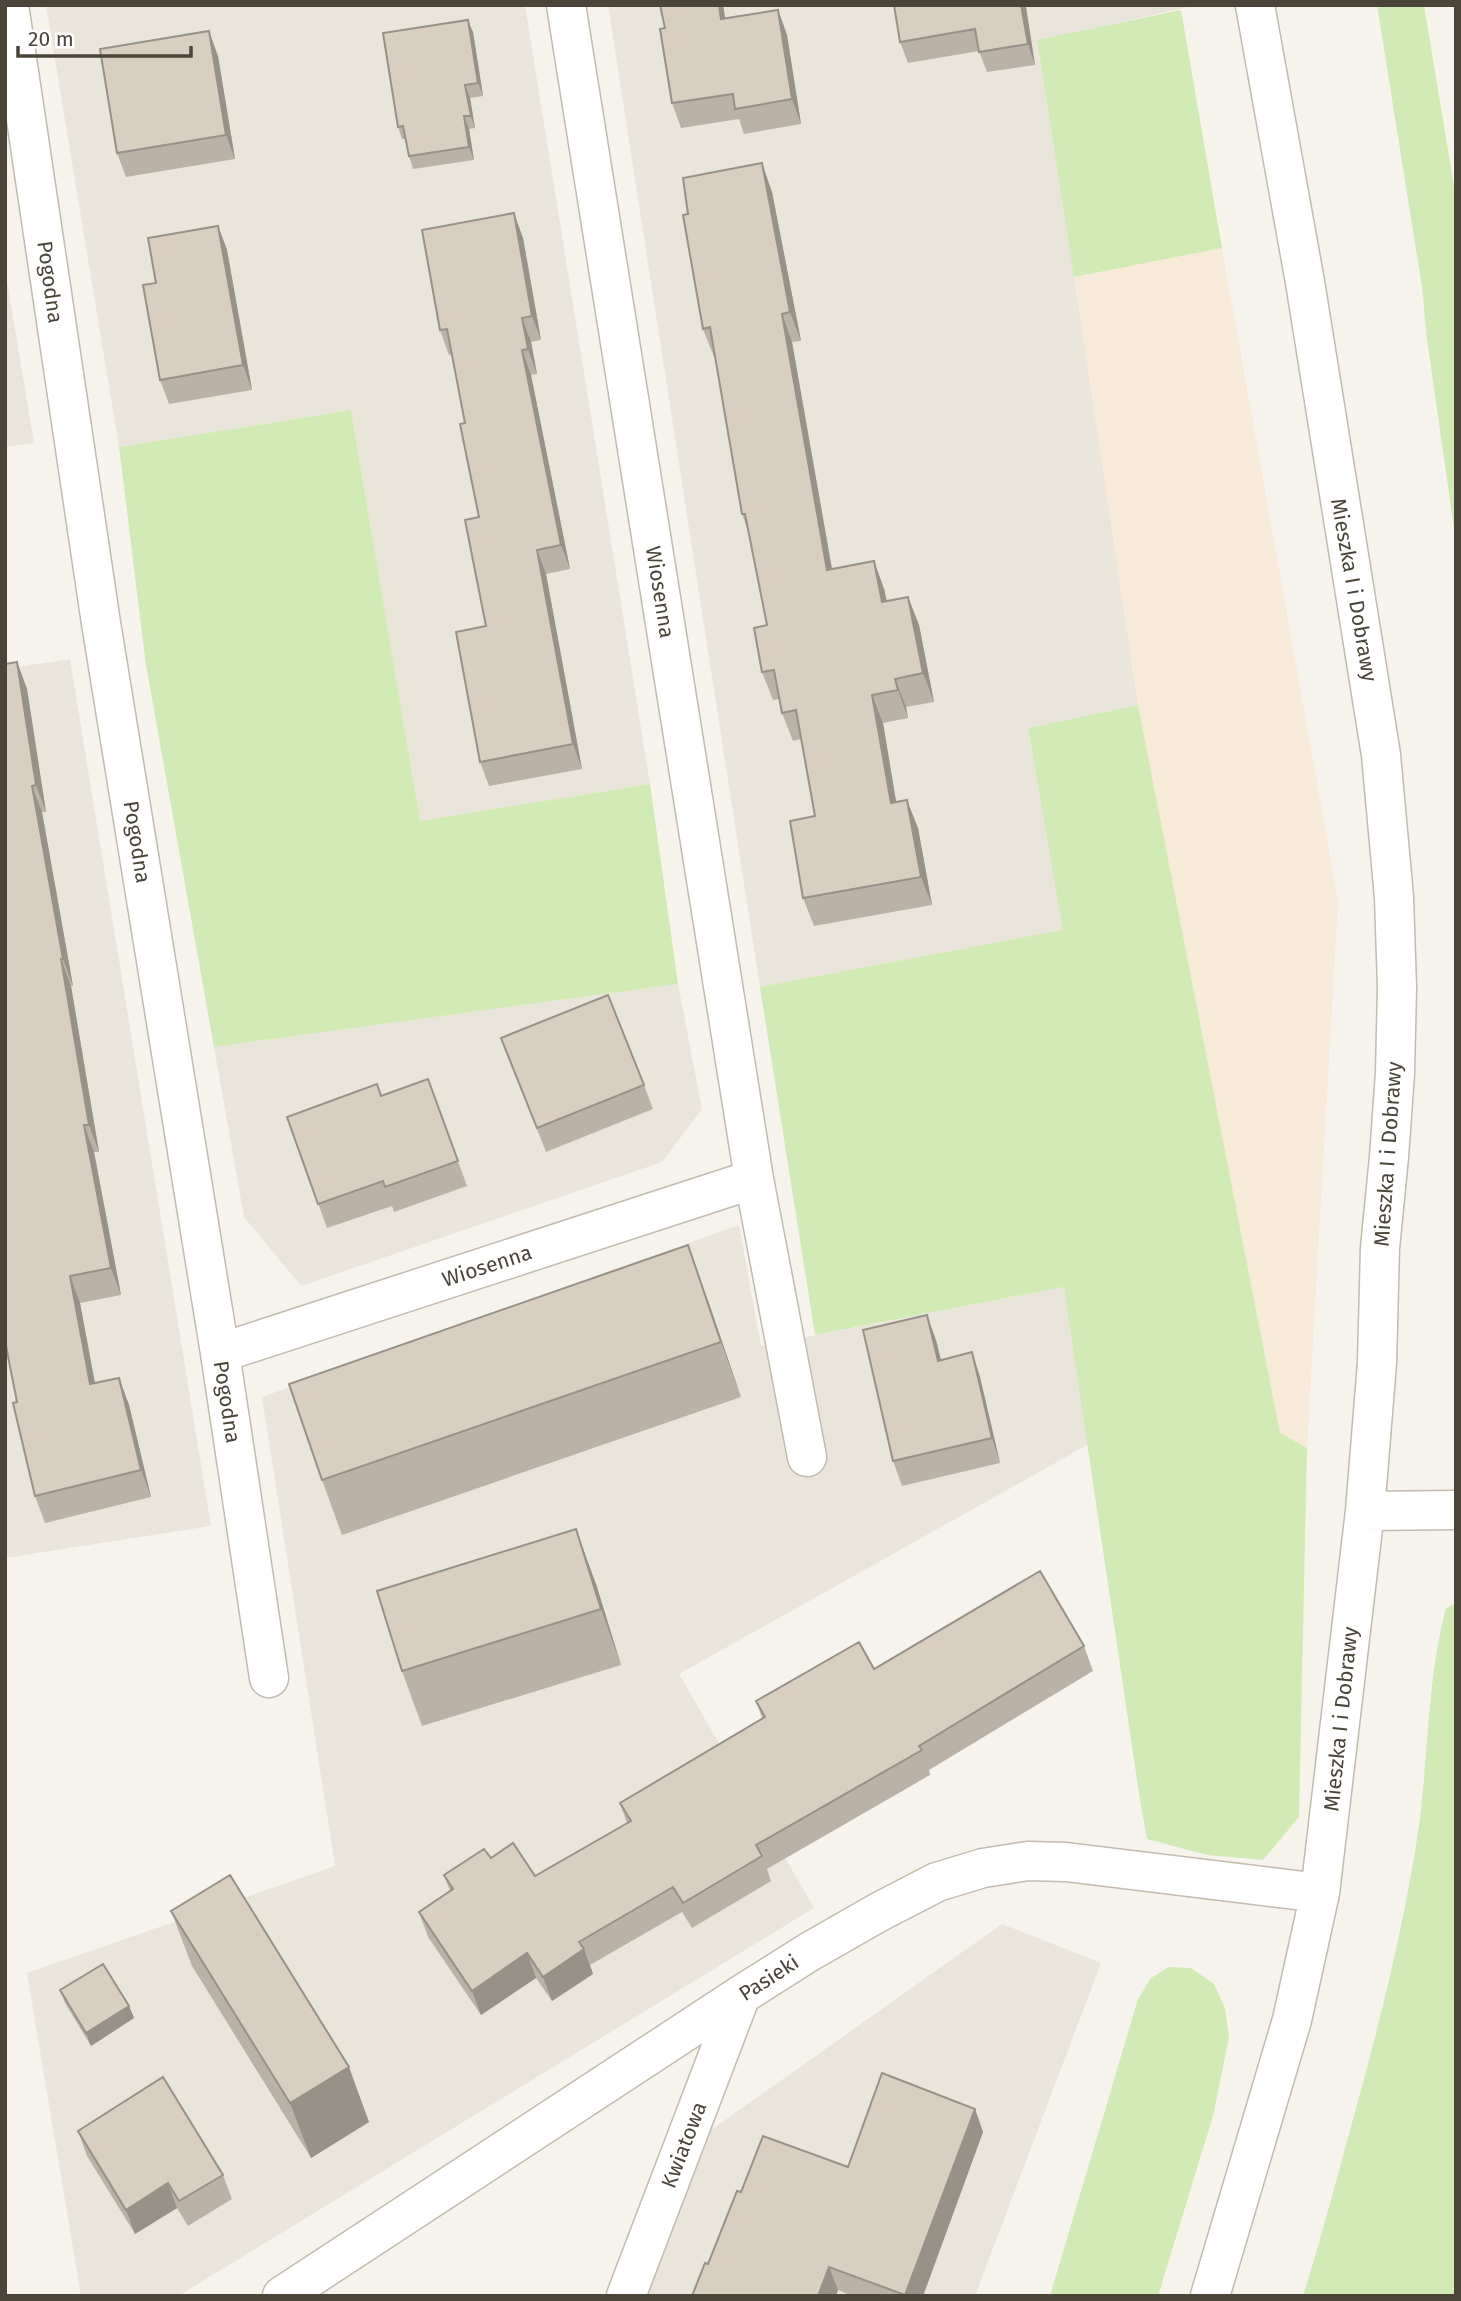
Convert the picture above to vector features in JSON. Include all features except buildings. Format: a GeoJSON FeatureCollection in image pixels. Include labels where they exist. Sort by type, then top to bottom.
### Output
{"type":"FeatureCollection","features":[{"type":"Feature","properties":{"kind":"street","name":"Pogodna"},"geometry":{"type":"LineString","coordinates":[[9,5],[101,623],[220,1353],[269,1678]]}},
{"type":"Feature","properties":{"kind":"street","name":"Wiosenna"},"geometry":{"type":"LineString","coordinates":[[566,5],[754,1180],[807,1457]]}},
{"type":"Feature","properties":{"kind":"street","name":"Mieszka I i Dobrawy"},"geometry":{"type":"LineString","coordinates":[[1210,2296],[1290,2031],[1320,1893],[1365,1511],[1377,1363],[1380,1248],[1395,1073],[1397,988],[1389,822],[1372,696],[1305,282],[1255,5]]}},
{"type":"Feature","properties":{"kind":"street","name":"Wiosenna"},"geometry":{"type":"LineString","coordinates":[[220,1353],[754,1180]]}},
{"type":"Feature","properties":{"kind":"street"},"geometry":{"type":"LineString","coordinates":[[1365,1511],[1456,1510]]}},
{"type":"Feature","properties":{"kind":"street","name":"Pasieki"},"geometry":{"type":"LineString","coordinates":[[282,2296],[809,1952],[937,1882],[984,1868],[1028,1861],[1066,1862],[1320,1893]]}},
{"type":"Feature","properties":{"kind":"street","name":"Kwiatowa"},"geometry":{"type":"LineString","coordinates":[[626,2296],[741,1995]]}},
{"type":"Feature","properties":{"kind":"shaded area"},"geometry":{"type":"Polygon","coordinates":[[[46,5],[525,5],[650,784],[420,821],[351,410],[119,447],[46,5]]]}},
{"type":"Feature","properties":{"kind":"shaded area"},"geometry":{"type":"Polygon","coordinates":[[[608,5],[1197,5],[1037,41],[1138,705],[1028,728],[1064,930],[760,987],[608,5]]]}},
{"type":"Feature","properties":{"kind":"shaded area"},"geometry":{"type":"Polygon","coordinates":[[[1222,248],[1338,901],[1307,1448],[1280,1433],[1138,705],[1074,277],[1222,248]]]}},
{"type":"Feature","properties":{"kind":"shaded area"},"geometry":{"type":"Polygon","coordinates":[[[5,269],[34,443],[5,447],[5,269]]]}},
{"type":"Feature","properties":{"kind":"shaded area"},"geometry":{"type":"Polygon","coordinates":[[[70,659],[211,1526],[5,1558],[5,669],[70,659]]]}},
{"type":"Feature","properties":{"kind":"shaded area"},"geometry":{"type":"Polygon","coordinates":[[[678,984],[702,1109],[662,1162],[301,1286],[244,1217],[214,1047],[678,984]]]}},
{"type":"Feature","properties":{"kind":"shaded area"},"geometry":{"type":"Polygon","coordinates":[[[739,1225],[761,1346],[1064,1287],[1089,1444],[679,1674],[814,1908],[178,2296],[81,2296],[27,1973],[335,1866],[262,1397],[739,1225]]]}},
{"type":"Feature","properties":{"kind":"shaded area"},"geometry":{"type":"Polygon","coordinates":[[[1002,1924],[1101,1963],[975,2296],[639,2296],[697,2140],[1002,1924]]]}},
{"type":"Feature","properties":{"kind":"green space"},"geometry":{"type":"Polygon","coordinates":[[[1377,5],[1424,5],[1456,198],[1456,543],[1422,287],[1377,5]]]}},
{"type":"Feature","properties":{"kind":"green space"},"geometry":{"type":"Polygon","coordinates":[[[1181,10],[1222,248],[1074,277],[1037,40],[1181,10]]]}},
{"type":"Feature","properties":{"kind":"green space"},"geometry":{"type":"Polygon","coordinates":[[[351,410],[420,821],[650,784],[678,984],[214,1047],[146,665],[119,447],[351,410]]]}},
{"type":"Feature","properties":{"kind":"green space"},"geometry":{"type":"Polygon","coordinates":[[[1138,705],[1280,1433],[1307,1448],[1299,1817],[1263,1860],[1207,1855],[1147,1839],[1064,1287],[815,1335],[760,987],[1063,930],[1028,728],[1138,705]]]}},
{"type":"Feature","properties":{"kind":"green space"},"geometry":{"type":"Polygon","coordinates":[[[1456,1603],[1456,2296],[1303,2296],[1362,2088],[1397,1946],[1417,1839],[1435,1665],[1446,1608],[1456,1603]]]}},
{"type":"Feature","properties":{"kind":"green space"},"geometry":{"type":"Polygon","coordinates":[[[1169,1967],[1191,1968],[1214,1984],[1225,2008],[1229,2037],[1213,2116],[1158,2296],[1050,2296],[1138,1999],[1151,1978],[1169,1967]]]}}]}
